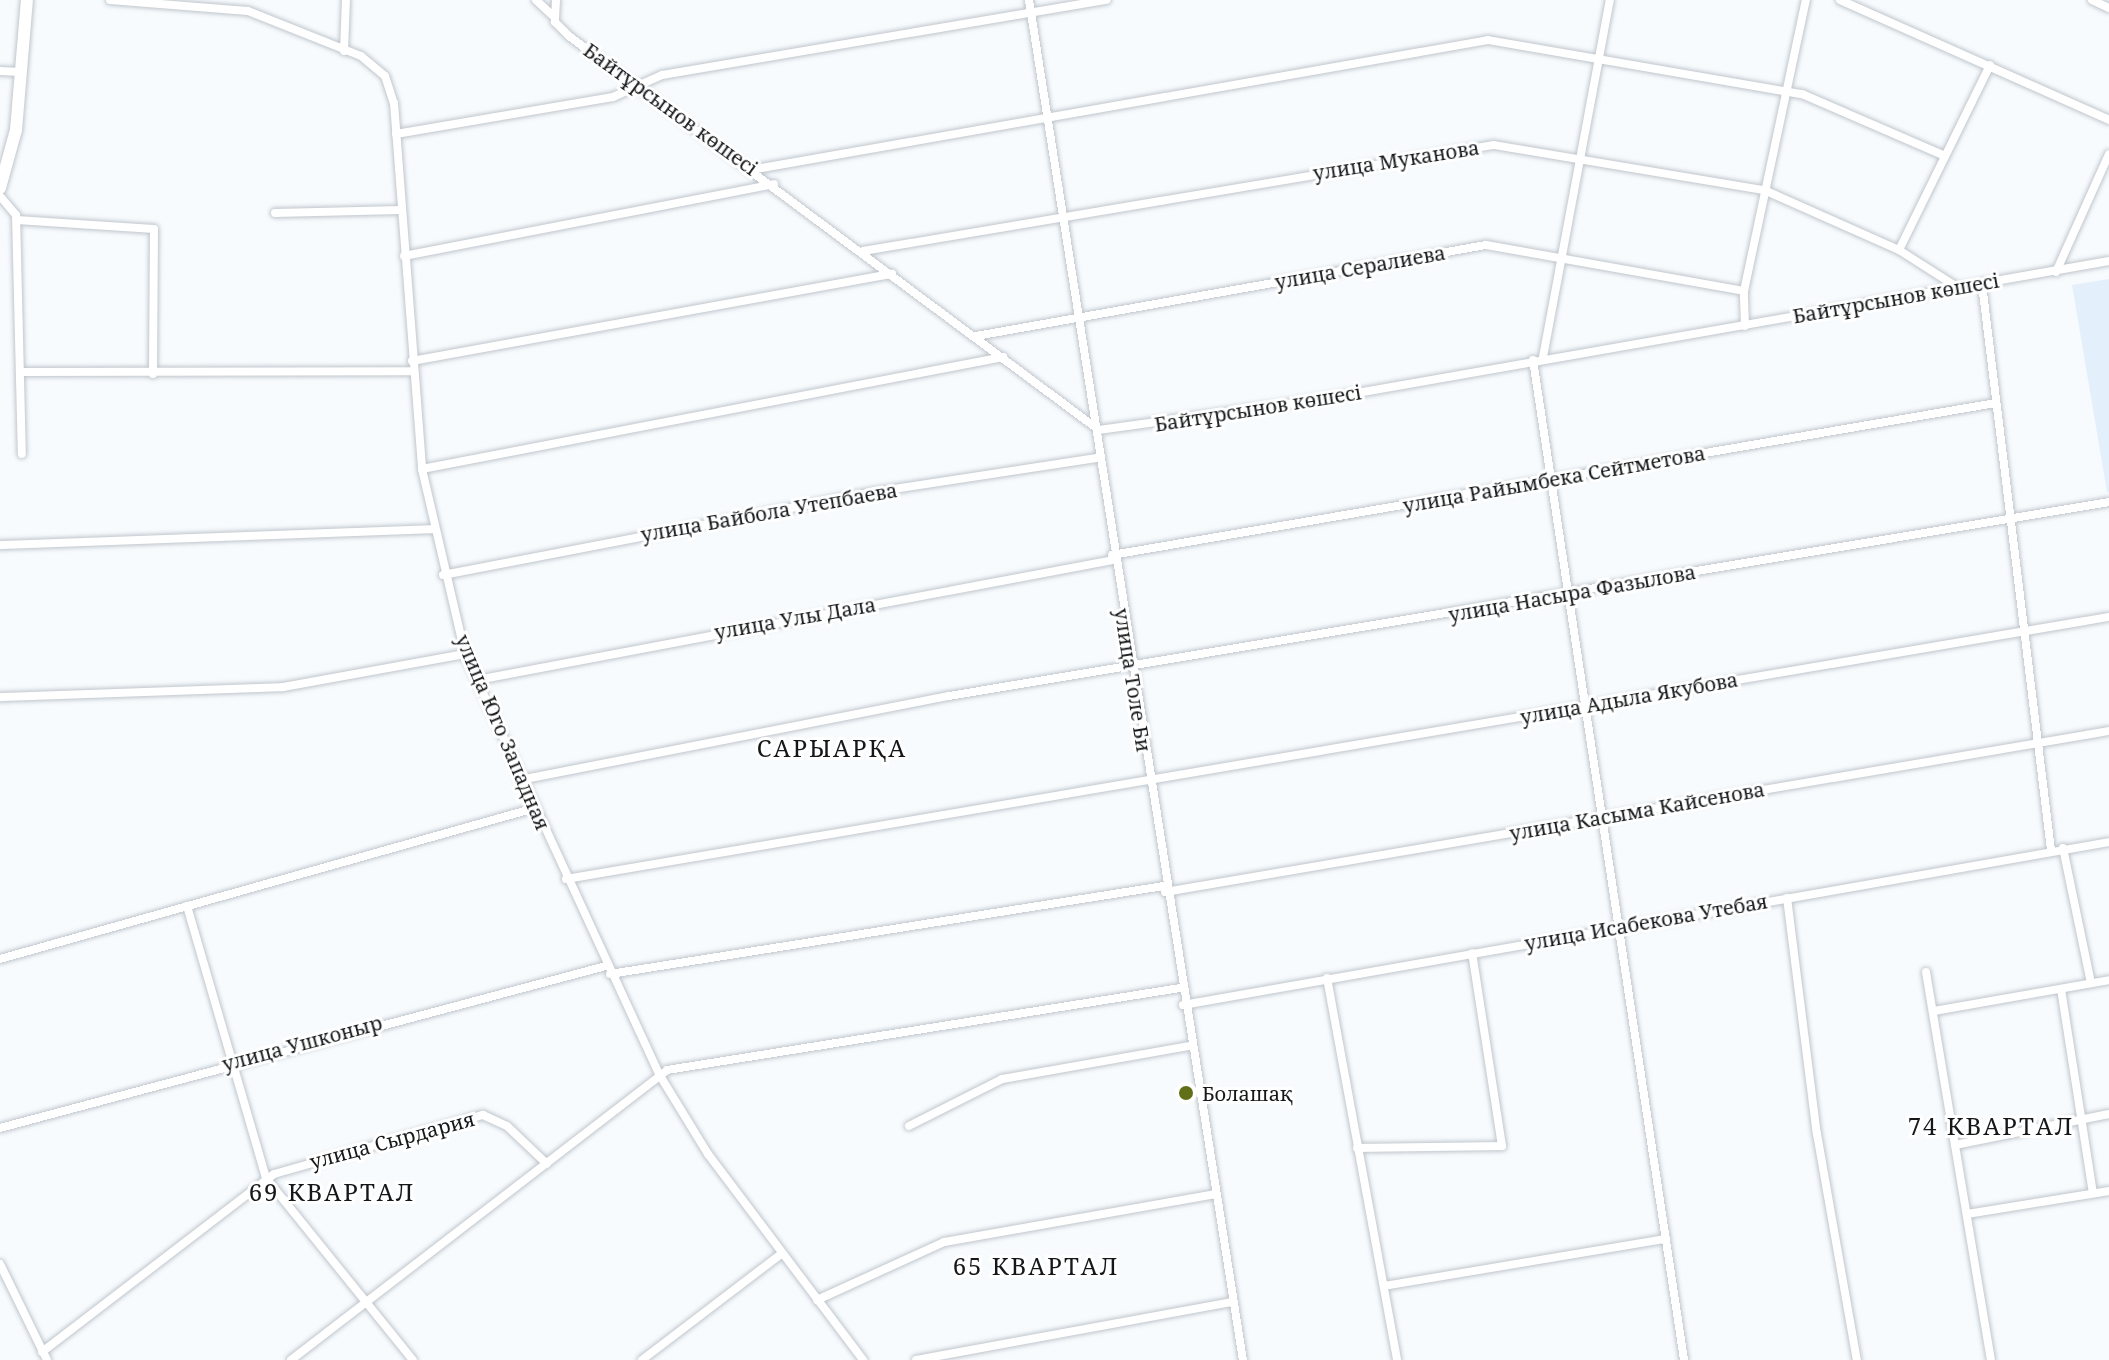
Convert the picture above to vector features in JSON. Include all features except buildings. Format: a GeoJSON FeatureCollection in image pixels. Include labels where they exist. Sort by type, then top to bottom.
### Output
{"type":"FeatureCollection","features":[{"type":"Feature","properties":{"kind":"main road"},"geometry":{"type":"LineString","coordinates":[[0,188],[16,130],[27,0]]}},
{"type":"Feature","properties":{"kind":"street","name":"улица Юго Западная"},"geometry":{"type":"LineString","coordinates":[[110,0],[191,2],[265,16],[344,51],[385,76],[396,134],[422,469],[443,575],[465,654],[520,780],[659,1074],[781,1254],[863,1360]]}},
{"type":"Feature","properties":{"kind":"street"},"geometry":{"type":"LineString","coordinates":[[344,51],[346,0]]}},
{"type":"Feature","properties":{"kind":"street","name":"Байтұрсынов көшесі"},"geometry":{"type":"LineString","coordinates":[[536,0],[640,88],[756,169],[1099,430],[1745,326],[2109,261]]}},
{"type":"Feature","properties":{"kind":"street"},"geometry":{"type":"LineString","coordinates":[[552,15],[556,0]]}},
{"type":"Feature","properties":{"kind":"street","name":"улица Толе Би"},"geometry":{"type":"LineString","coordinates":[[1029,0],[1068,214],[1099,430],[1097,458],[1180,988],[1243,1360]]}},
{"type":"Feature","properties":{"kind":"street"},"geometry":{"type":"LineString","coordinates":[[396,134],[640,88],[662,75],[1107,0]]}},
{"type":"Feature","properties":{"kind":"street"},"geometry":{"type":"LineString","coordinates":[[1610,0],[1562,257],[1538,358],[1549,480],[1684,1360]]}},
{"type":"Feature","properties":{"kind":"street"},"geometry":{"type":"LineString","coordinates":[[1745,326],[1744,291],[1784,90],[1806,0]]}},
{"type":"Feature","properties":{"kind":"street"},"geometry":{"type":"LineString","coordinates":[[1840,0],[2109,120]]}},
{"type":"Feature","properties":{"kind":"street"},"geometry":{"type":"LineString","coordinates":[[2092,0],[2109,8]]}},
{"type":"Feature","properties":{"kind":"street"},"geometry":{"type":"LineString","coordinates":[[756,169],[1051,112],[1454,43],[1508,40],[1784,90],[1945,156]]}},
{"type":"Feature","properties":{"kind":"street"},"geometry":{"type":"LineString","coordinates":[[1899,250],[1990,65]]}},
{"type":"Feature","properties":{"kind":"street"},"geometry":{"type":"LineString","coordinates":[[0,71],[21,72]]}},
{"type":"Feature","properties":{"kind":"street","name":"улица Муканова"},"geometry":{"type":"LineString","coordinates":[[863,251],[1476,145],[1580,156],[1764,190],[1899,250],[1957,287]]}},
{"type":"Feature","properties":{"kind":"street"},"geometry":{"type":"LineString","coordinates":[[2056,272],[2109,154]]}},
{"type":"Feature","properties":{"kind":"street"},"geometry":{"type":"LineString","coordinates":[[404,256],[774,184]]}},
{"type":"Feature","properties":{"kind":"street"},"geometry":{"type":"LineString","coordinates":[[0,196],[17,220],[22,454]]}},
{"type":"Feature","properties":{"kind":"street"},"geometry":{"type":"LineString","coordinates":[[275,213],[401,210]]}},
{"type":"Feature","properties":{"kind":"street"},"geometry":{"type":"LineString","coordinates":[[17,220],[154,229],[153,374]]}},
{"type":"Feature","properties":{"kind":"street","name":"улица Сералиева"},"geometry":{"type":"LineString","coordinates":[[976,336],[1083,314],[1486,245],[1744,291]]}},
{"type":"Feature","properties":{"kind":"street"},"geometry":{"type":"LineString","coordinates":[[22,372],[153,374],[413,366],[892,274]]}},
{"type":"Feature","properties":{"kind":"street"},"geometry":{"type":"LineString","coordinates":[[1982,284],[2013,518],[2051,850]]}},
{"type":"Feature","properties":{"kind":"street"},"geometry":{"type":"LineString","coordinates":[[422,469],[1003,357]]}},
{"type":"Feature","properties":{"kind":"street","name":"улица Райымбека Сейтметова"},"geometry":{"type":"LineString","coordinates":[[1113,557],[1996,403]]}},
{"type":"Feature","properties":{"kind":"street","name":"улица Байбола Утепбаева"},"geometry":{"type":"LineString","coordinates":[[443,575],[874,492],[1097,458]]}},
{"type":"Feature","properties":{"kind":"street","name":"улица Насыра Фазылова"},"geometry":{"type":"LineString","coordinates":[[520,780],[1131,668],[2109,502]]}},
{"type":"Feature","properties":{"kind":"street"},"geometry":{"type":"LineString","coordinates":[[0,545],[433,529]]}},
{"type":"Feature","properties":{"kind":"street","name":"улица Улы Дала"},"geometry":{"type":"LineString","coordinates":[[477,680],[1113,557]]}},
{"type":"Feature","properties":{"kind":"street","name":"улица Адыла Якубова"},"geometry":{"type":"LineString","coordinates":[[566,879],[2109,617]]}},
{"type":"Feature","properties":{"kind":"street"},"geometry":{"type":"LineString","coordinates":[[0,697],[283,687],[465,654]]}},
{"type":"Feature","properties":{"kind":"street","name":"улица Касыма Кайсенова"},"geometry":{"type":"LineString","coordinates":[[608,970],[1164,889],[2109,731]]}},
{"type":"Feature","properties":{"kind":"street"},"geometry":{"type":"LineString","coordinates":[[0,959],[535,808]]}},
{"type":"Feature","properties":{"kind":"street","name":"улица Исабекова Утебая"},"geometry":{"type":"LineString","coordinates":[[1183,1005],[2109,842]]}},
{"type":"Feature","properties":{"kind":"street"},"geometry":{"type":"LineString","coordinates":[[2063,848],[2091,983]]}},
{"type":"Feature","properties":{"kind":"street"},"geometry":{"type":"LineString","coordinates":[[1787,898],[1810,1091],[1857,1360]]}},
{"type":"Feature","properties":{"kind":"street"},"geometry":{"type":"LineString","coordinates":[[187,906],[266,1178],[413,1360]]}},
{"type":"Feature","properties":{"kind":"street"},"geometry":{"type":"LineString","coordinates":[[1357,1148],[1502,1146],[1472,953]]}},
{"type":"Feature","properties":{"kind":"street","name":"улица Ушконыр"},"geometry":{"type":"LineString","coordinates":[[0,1128],[230,1061],[608,970]]}},
{"type":"Feature","properties":{"kind":"street"},"geometry":{"type":"LineString","coordinates":[[1926,972],[1991,1360]]}},
{"type":"Feature","properties":{"kind":"street"},"geometry":{"type":"LineString","coordinates":[[1327,978],[1397,1360]]}},
{"type":"Feature","properties":{"kind":"street"},"geometry":{"type":"LineString","coordinates":[[1934,1011],[2109,980]]}},
{"type":"Feature","properties":{"kind":"street"},"geometry":{"type":"LineString","coordinates":[[291,1360],[659,1074],[1180,988]]}},
{"type":"Feature","properties":{"kind":"street"},"geometry":{"type":"LineString","coordinates":[[2061,989],[2085,1118],[2093,1193]]}},
{"type":"Feature","properties":{"kind":"street"},"geometry":{"type":"LineString","coordinates":[[909,1126],[1002,1079],[1190,1046]]}},
{"type":"Feature","properties":{"kind":"street"},"geometry":{"type":"LineString","coordinates":[[1955,1145],[2109,1114]]}},
{"type":"Feature","properties":{"kind":"street","name":"улица Сырдария"},"geometry":{"type":"LineString","coordinates":[[45,1356],[266,1178],[483,1115],[507,1126],[547,1164]]}},
{"type":"Feature","properties":{"kind":"street"},"geometry":{"type":"LineString","coordinates":[[1967,1214],[2109,1191]]}},
{"type":"Feature","properties":{"kind":"street"},"geometry":{"type":"LineString","coordinates":[[817,1300],[944,1242],[1215,1194]]}},
{"type":"Feature","properties":{"kind":"street"},"geometry":{"type":"LineString","coordinates":[[1384,1286],[1666,1239]]}},
{"type":"Feature","properties":{"kind":"street"},"geometry":{"type":"LineString","coordinates":[[642,1360],[781,1254]]}},
{"type":"Feature","properties":{"kind":"street"},"geometry":{"type":"LineString","coordinates":[[0,1264],[45,1356]]}},
{"type":"Feature","properties":{"kind":"street"},"geometry":{"type":"LineString","coordinates":[[916,1360],[1233,1302]]}},
{"type":"Feature","properties":{"kind":"shaded area"},"geometry":{"type":"Polygon","coordinates":[[[2109,279],[2109,492],[2107,492],[2072,285],[2109,279]]]}},
{"type":"Feature","properties":{"kind":"place","name":"Болашақ"},"geometry":{"type":"Point","coordinates":[1186,1093]}},
{"type":"Feature","properties":{"kind":"district","name":"САРЫАРҚА"},"geometry":{"type":"Point","coordinates":[832,748]}},
{"type":"Feature","properties":{"kind":"district","name":"74 КВАРТАЛ"},"geometry":{"type":"Point","coordinates":[1991,1126]}},
{"type":"Feature","properties":{"kind":"district","name":"69 КВАРТАЛ"},"geometry":{"type":"Point","coordinates":[332,1192]}},
{"type":"Feature","properties":{"kind":"district","name":"65 КВАРТАЛ"},"geometry":{"type":"Point","coordinates":[1036,1266]}}]}
